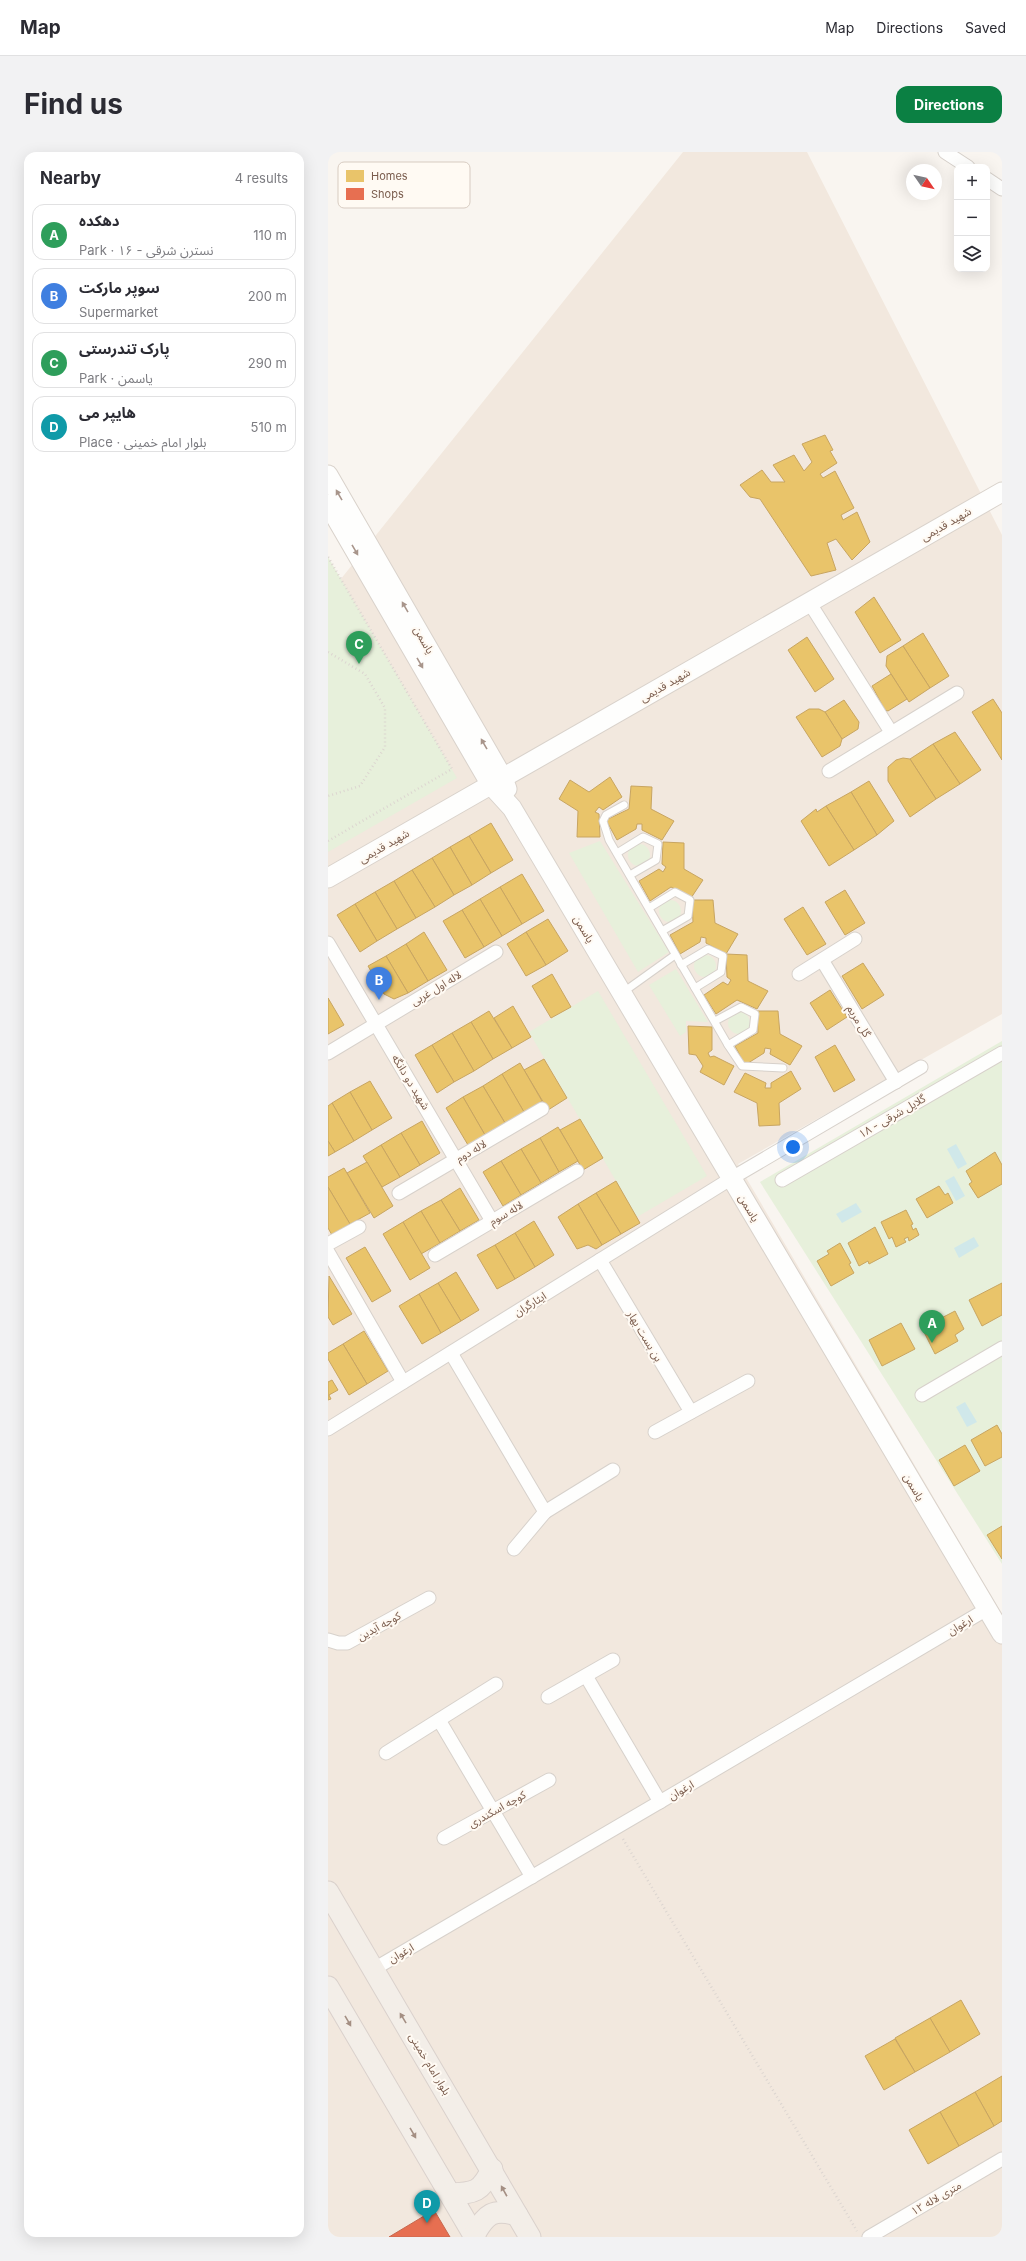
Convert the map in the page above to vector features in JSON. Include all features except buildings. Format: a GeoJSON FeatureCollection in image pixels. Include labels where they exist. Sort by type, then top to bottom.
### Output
{"type":"FeatureCollection","features":[{"type":"Feature","properties":{"kind":"main road","name":"بلوار امام خمینی"},"geometry":{"type":"LineString","coordinates":[[328,1892],[492,2169],[530,2237]]}},
{"type":"Feature","properties":{"kind":"main road"},"geometry":{"type":"LineString","coordinates":[[329,1990],[475,2236]]}},
{"type":"Feature","properties":{"kind":"main road"},"geometry":{"type":"LineString","coordinates":[[450,2194],[475,2191],[484,2184],[492,2169]]}},
{"type":"Feature","properties":{"kind":"main road"},"geometry":{"type":"LineString","coordinates":[[475,2236],[482,2222],[492,2213],[504,2211],[517,2215]]}},
{"type":"Feature","properties":{"kind":"street"},"geometry":{"type":"LineString","coordinates":[[945,152],[963,164]]}},
{"type":"Feature","properties":{"kind":"street"},"geometry":{"type":"LineString","coordinates":[[990,181],[1002,189]]}},
{"type":"Feature","properties":{"kind":"street","name":"یاسمن"},"geometry":{"type":"LineString","coordinates":[[328,475],[512,808],[1002,1634]]}},
{"type":"Feature","properties":{"kind":"street","name":"شهید قدیمی"},"geometry":{"type":"LineString","coordinates":[[328,878],[1002,492]]}},
{"type":"Feature","properties":{"kind":"street","name":"یاسمن"},"geometry":{"type":"LineString","coordinates":[[328,504],[497,781]]}},
{"type":"Feature","properties":{"kind":"street"},"geometry":{"type":"LineString","coordinates":[[810,602],[891,732]]}},
{"type":"Feature","properties":{"kind":"street"},"geometry":{"type":"LineString","coordinates":[[829,771],[957,693]]}},
{"type":"Feature","properties":{"kind":"street"},"geometry":{"type":"LineString","coordinates":[[799,974],[855,939]]}},
{"type":"Feature","properties":{"kind":"street","name":"شهید دو دانگه"},"geometry":{"type":"LineString","coordinates":[[328,943],[457,1159],[492,1221]]}},
{"type":"Feature","properties":{"kind":"street","name":"لاله اول غربی"},"geometry":{"type":"LineString","coordinates":[[328,1053],[496,952]]}},
{"type":"Feature","properties":{"kind":"street","name":"گل مریم"},"geometry":{"type":"LineString","coordinates":[[822,960],[896,1082]]}},
{"type":"Feature","properties":{"kind":"street","name":"گلایل شرقی - ۱۸"},"geometry":{"type":"LineString","coordinates":[[782,1180],[1002,1052]]}},
{"type":"Feature","properties":{"kind":"street","name":"ایثارگران"},"geometry":{"type":"LineString","coordinates":[[328,1429],[732,1178],[920,1067]]}},
{"type":"Feature","properties":{"kind":"street","name":"لاله دوم"},"geometry":{"type":"LineString","coordinates":[[399,1193],[542,1109]]}},
{"type":"Feature","properties":{"kind":"street","name":"لاله سوم"},"geometry":{"type":"LineString","coordinates":[[435,1255],[577,1171]]}},
{"type":"Feature","properties":{"kind":"street"},"geometry":{"type":"LineString","coordinates":[[328,1244],[359,1227]]}},
{"type":"Feature","properties":{"kind":"street"},"geometry":{"type":"LineString","coordinates":[[328,1252],[403,1382]]}},
{"type":"Feature","properties":{"kind":"street","name":"بن بست بهار"},"geometry":{"type":"LineString","coordinates":[[600,1260],[691,1412]]}},
{"type":"Feature","properties":{"kind":"street"},"geometry":{"type":"LineString","coordinates":[[922,1395],[1002,1348]]}},
{"type":"Feature","properties":{"kind":"street"},"geometry":{"type":"LineString","coordinates":[[451,1353],[545,1512]]}},
{"type":"Feature","properties":{"kind":"street"},"geometry":{"type":"LineString","coordinates":[[655,1432],[748,1382]]}},
{"type":"Feature","properties":{"kind":"street"},"geometry":{"type":"LineString","coordinates":[[514,1549],[545,1512],[613,1470]]}},
{"type":"Feature","properties":{"kind":"street","name":"کوچه آیدین"},"geometry":{"type":"LineString","coordinates":[[328,1640],[338,1644],[347,1643],[429,1598]]}},
{"type":"Feature","properties":{"kind":"street","name":"ارغوان"},"geometry":{"type":"LineString","coordinates":[[374,1969],[986,1609]]}},
{"type":"Feature","properties":{"kind":"street"},"geometry":{"type":"LineString","coordinates":[[548,1697],[613,1660]]}},
{"type":"Feature","properties":{"kind":"street"},"geometry":{"type":"LineString","coordinates":[[586,1676],[660,1802]]}},
{"type":"Feature","properties":{"kind":"street"},"geometry":{"type":"LineString","coordinates":[[386,1753],[496,1684]]}},
{"type":"Feature","properties":{"kind":"street"},"geometry":{"type":"LineString","coordinates":[[438,1720],[532,1877]]}},
{"type":"Feature","properties":{"kind":"street","name":"کوچه اسکندری"},"geometry":{"type":"LineString","coordinates":[[444,1838],[549,1780]]}},
{"type":"Feature","properties":{"kind":"street","name":"۱۲ متری لاله"},"geometry":{"type":"LineString","coordinates":[[869,2237],[1002,2159]]}},
{"type":"Feature","properties":{"kind":"lane"},"geometry":{"type":"LineString","coordinates":[[624,805],[606,815],[602,821],[617,853],[675,955],[716,1021],[728,1045],[742,1066],[783,1068]]}},
{"type":"Feature","properties":{"kind":"lane"},"geometry":{"type":"LineString","coordinates":[[617,853],[643,837],[658,844],[656,860],[630,875]]}},
{"type":"Feature","properties":{"kind":"lane"},"geometry":{"type":"LineString","coordinates":[[649,908],[675,892],[690,900],[688,916],[662,931]]}},
{"type":"Feature","properties":{"kind":"lane"},"geometry":{"type":"LineString","coordinates":[[681,964],[708,949],[723,956],[721,972],[695,988]]}},
{"type":"Feature","properties":{"kind":"lane"},"geometry":{"type":"LineString","coordinates":[[622,993],[675,955]]}},
{"type":"Feature","properties":{"kind":"lane"},"geometry":{"type":"LineString","coordinates":[[716,1021],[740,1007],[755,1014],[753,1030],[728,1045]]}},
{"type":"Feature","properties":{"kind":"path"},"geometry":{"type":"LineString","coordinates":[[328,558],[452,769],[328,841]]}},
{"type":"Feature","properties":{"kind":"path"},"geometry":{"type":"LineString","coordinates":[[328,652],[365,674],[385,708],[385,747],[360,786],[328,796]]}},
{"type":"Feature","properties":{"kind":"path"},"geometry":{"type":"LineString","coordinates":[[616,1828],[860,2237]]}},
{"type":"Feature","properties":{"kind":"shaded area"},"geometry":{"type":"Polygon","coordinates":[[[683,152],[807,152],[1002,535],[1002,1014],[738,1164],[1002,1614],[1002,2237],[328,2237],[328,595],[683,152]]]}},
{"type":"Feature","properties":{"kind":"green space"},"geometry":{"type":"Polygon","coordinates":[[[328,557],[457,778],[328,852],[328,557]]]}},
{"type":"Feature","properties":{"kind":"green space"},"geometry":{"type":"Polygon","coordinates":[[[600,841],[669,952],[638,972],[569,853],[600,841]]]}},
{"type":"Feature","properties":{"kind":"green space"},"geometry":{"type":"Polygon","coordinates":[[[639,844],[647,847],[650,855],[647,863],[639,866],[631,863],[628,855],[631,847],[639,844]]]}},
{"type":"Feature","properties":{"kind":"green space"},"geometry":{"type":"Polygon","coordinates":[[[670,900],[678,903],[681,911],[678,919],[670,922],[662,919],[659,911],[662,903],[670,900]]]}},
{"type":"Feature","properties":{"kind":"green space"},"geometry":{"type":"Polygon","coordinates":[[[705,955],[713,958],[716,966],[713,974],[705,977],[697,974],[694,966],[697,958],[705,955]]]}},
{"type":"Feature","properties":{"kind":"green space"},"geometry":{"type":"Polygon","coordinates":[[[676,969],[708,1022],[686,1021],[686,1032],[680,1036],[649,985],[676,969]]]}},
{"type":"Feature","properties":{"kind":"green space"},"geometry":{"type":"Polygon","coordinates":[[[598,991],[707,1176],[637,1217],[529,1032],[598,991]]]}},
{"type":"Feature","properties":{"kind":"green space"},"geometry":{"type":"Polygon","coordinates":[[[739,1012],[747,1015],[750,1023],[747,1031],[739,1034],[731,1031],[728,1023],[731,1015],[739,1012]]]}},
{"type":"Feature","properties":{"kind":"green space"},"geometry":{"type":"Polygon","coordinates":[[[1002,1041],[1002,1564],[760,1182],[1002,1041]]]}},
{"type":"Feature","properties":{"kind":"water"},"geometry":{"type":"Polygon","coordinates":[[[956,1144],[967,1164],[958,1169],[947,1149],[956,1144]]]}},
{"type":"Feature","properties":{"kind":"water"},"geometry":{"type":"Polygon","coordinates":[[[954,1176],[965,1196],[956,1201],[945,1181],[954,1176]]]}},
{"type":"Feature","properties":{"kind":"water"},"geometry":{"type":"Polygon","coordinates":[[[856,1203],[862,1212],[842,1223],[836,1214],[856,1203]]]}},
{"type":"Feature","properties":{"kind":"water"},"geometry":{"type":"Polygon","coordinates":[[[974,1237],[979,1246],[959,1258],[954,1248],[974,1237]]]}},
{"type":"Feature","properties":{"kind":"water"},"geometry":{"type":"Polygon","coordinates":[[[965,1402],[977,1422],[967,1427],[956,1407],[965,1402]]]}},
{"type":"Feature","properties":{"kind":"place","name":"پارک تندرستی"},"geometry":{"type":"Point","coordinates":[359,664]}},
{"type":"Feature","properties":{"kind":"place","name":"سوپر مارکت"},"geometry":{"type":"Point","coordinates":[379,1000]}},
{"type":"Feature","properties":{"kind":"place","name":"دهکده"},"geometry":{"type":"Point","coordinates":[932,1343]}},
{"type":"Feature","properties":{"kind":"place","name":"هایپر می"},"geometry":{"type":"Point","coordinates":[427,2223]}}]}
